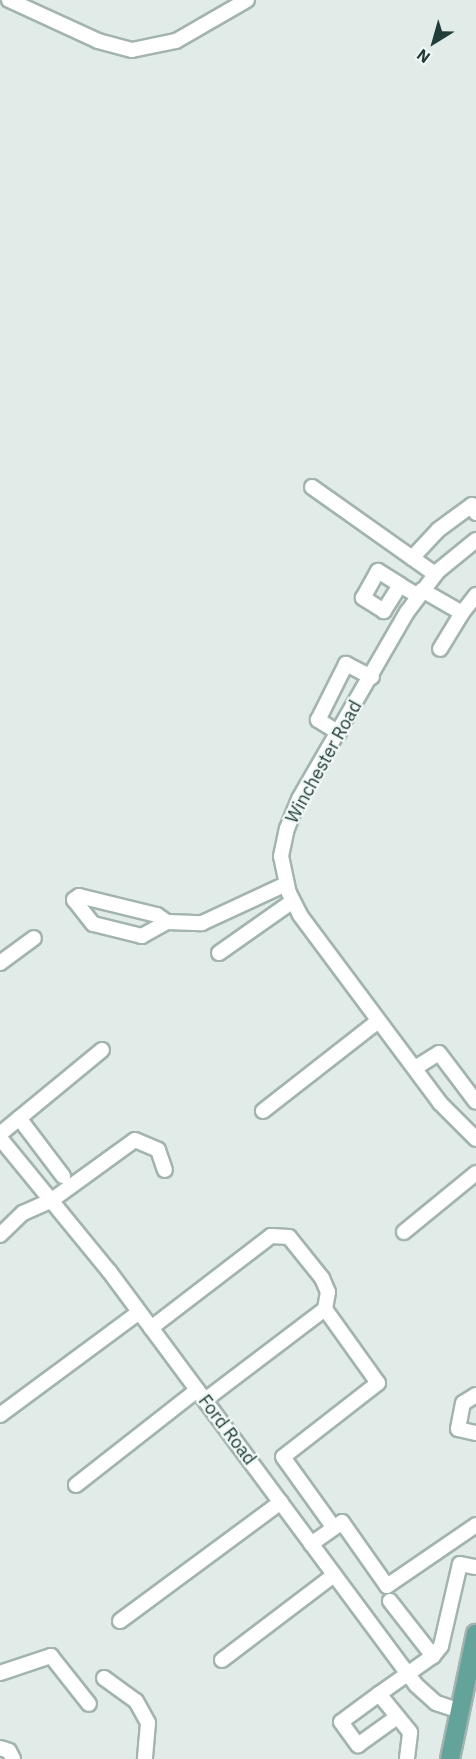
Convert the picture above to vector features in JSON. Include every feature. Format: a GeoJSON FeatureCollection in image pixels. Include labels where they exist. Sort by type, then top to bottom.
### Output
{"type":"FeatureCollection","features":[{"type":"Feature","properties":{"kind":"main road"},"geometry":{"type":"LineString","coordinates":[[450,1759],[476,1634]]}},
{"type":"Feature","properties":{"kind":"street"},"geometry":{"type":"LineString","coordinates":[[9,0],[108,44],[150,49],[176,41],[247,0]]}},
{"type":"Feature","properties":{"kind":"street"},"geometry":{"type":"LineString","coordinates":[[36,13],[43,0]]}},
{"type":"Feature","properties":{"kind":"street"},"geometry":{"type":"LineString","coordinates":[[312,487],[435,574]]}},
{"type":"Feature","properties":{"kind":"street"},"geometry":{"type":"LineString","coordinates":[[412,558],[438,530],[472,505],[476,513]]}},
{"type":"Feature","properties":{"kind":"street","name":"Winchester Road"},"geometry":{"type":"LineString","coordinates":[[476,540],[435,574],[420,593],[339,732],[287,828],[281,856],[286,884],[293,901],[378,1021],[440,1103],[476,1139]]}},
{"type":"Feature","properties":{"kind":"street"},"geometry":{"type":"LineString","coordinates":[[400,585],[462,613]]}},
{"type":"Feature","properties":{"kind":"street"},"geometry":{"type":"LineString","coordinates":[[440,648],[462,613],[476,596]]}},
{"type":"Feature","properties":{"kind":"street"},"geometry":{"type":"LineString","coordinates":[[339,732],[318,720],[346,664],[372,677]]}},
{"type":"Feature","properties":{"kind":"street"},"geometry":{"type":"LineString","coordinates":[[167,922],[157,915],[79,896],[74,900],[93,924],[142,936],[167,922],[202,923],[286,884]]}},
{"type":"Feature","properties":{"kind":"street"},"geometry":{"type":"LineString","coordinates":[[219,953],[293,901]]}},
{"type":"Feature","properties":{"kind":"street"},"geometry":{"type":"LineString","coordinates":[[0,963],[34,938]]}},
{"type":"Feature","properties":{"kind":"street"},"geometry":{"type":"LineString","coordinates":[[263,1111],[378,1021]]}},
{"type":"Feature","properties":{"kind":"street"},"geometry":{"type":"LineString","coordinates":[[0,1136],[102,1050]]}},
{"type":"Feature","properties":{"kind":"street"},"geometry":{"type":"LineString","coordinates":[[415,1068],[439,1053],[474,1098]]}},
{"type":"Feature","properties":{"kind":"street"},"geometry":{"type":"LineString","coordinates":[[19,1118],[63,1176]]}},
{"type":"Feature","properties":{"kind":"street","name":"Ford Road"},"geometry":{"type":"LineString","coordinates":[[0,1136],[139,1312],[407,1673],[436,1702],[460,1711]]}},
{"type":"Feature","properties":{"kind":"street"},"geometry":{"type":"LineString","coordinates":[[0,1235],[23,1213],[52,1200],[135,1140],[158,1150],[165,1170]]}},
{"type":"Feature","properties":{"kind":"street"},"geometry":{"type":"LineString","coordinates":[[404,1232],[476,1173]]}},
{"type":"Feature","properties":{"kind":"street"},"geometry":{"type":"LineString","coordinates":[[76,1485],[325,1309],[328,1292],[322,1278],[289,1237],[271,1236],[151,1328]]}},
{"type":"Feature","properties":{"kind":"street"},"geometry":{"type":"LineString","coordinates":[[325,1309],[378,1383],[283,1457],[334,1528]]}},
{"type":"Feature","properties":{"kind":"street"},"geometry":{"type":"LineString","coordinates":[[0,1415],[139,1312]]}},
{"type":"Feature","properties":{"kind":"street"},"geometry":{"type":"LineString","coordinates":[[476,1395],[463,1403],[458,1429],[476,1433]]}},
{"type":"Feature","properties":{"kind":"street"},"geometry":{"type":"LineString","coordinates":[[120,1621],[281,1502]]}},
{"type":"Feature","properties":{"kind":"street"},"geometry":{"type":"LineString","coordinates":[[311,1544],[342,1522],[387,1586],[476,1524]]}},
{"type":"Feature","properties":{"kind":"street"},"geometry":{"type":"LineString","coordinates":[[398,1717],[358,1745],[341,1722],[433,1656],[441,1646],[460,1564],[476,1567]]}},
{"type":"Feature","properties":{"kind":"street"},"geometry":{"type":"LineString","coordinates":[[222,1660],[334,1575]]}},
{"type":"Feature","properties":{"kind":"street"},"geometry":{"type":"LineString","coordinates":[[390,1601],[433,1656]]}},
{"type":"Feature","properties":{"kind":"street"},"geometry":{"type":"LineString","coordinates":[[0,1673],[51,1656],[89,1704]]}},
{"type":"Feature","properties":{"kind":"street"},"geometry":{"type":"LineString","coordinates":[[104,1678],[136,1701],[148,1723],[145,1759]]}},
{"type":"Feature","properties":{"kind":"street"},"geometry":{"type":"LineString","coordinates":[[379,1694],[410,1732],[407,1758]]}},
{"type":"Feature","properties":{"kind":"street"},"geometry":{"type":"LineString","coordinates":[[0,1748],[9,1751],[13,1759]]}}]}
